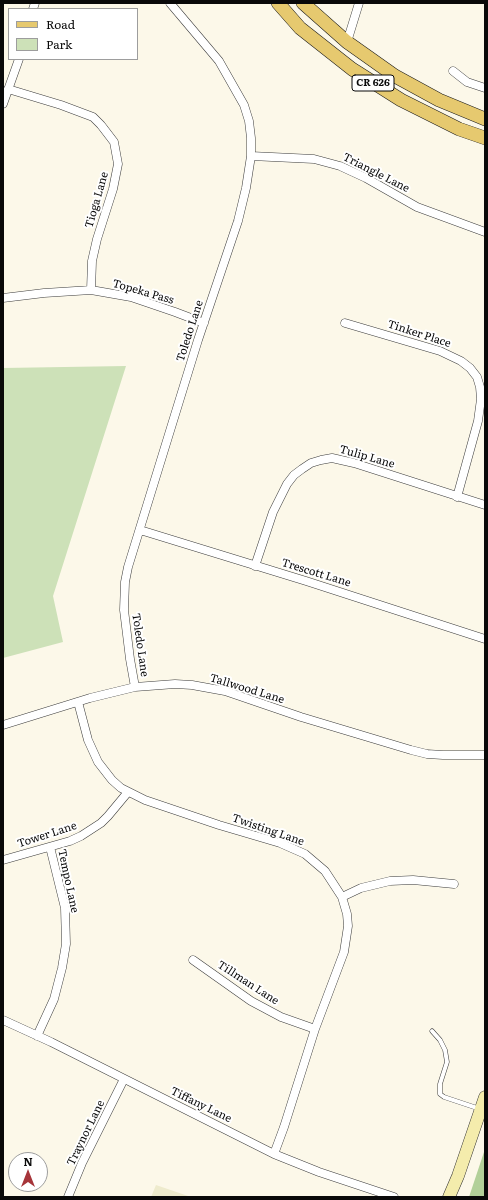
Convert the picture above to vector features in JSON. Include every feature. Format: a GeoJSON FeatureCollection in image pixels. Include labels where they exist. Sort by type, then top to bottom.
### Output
{"type":"FeatureCollection","features":[{"type":"Feature","properties":{"kind":"main road","name":"CR 626"},"geometry":{"type":"LineString","coordinates":[[278,3],[300,28],[352,68],[394,96],[459,129],[485,138]]}},
{"type":"Feature","properties":{"kind":"main road","name":"CR 626"},"geometry":{"type":"LineString","coordinates":[[303,3],[347,42],[395,76],[439,100],[485,119]]}},
{"type":"Feature","properties":{"kind":"main road"},"geometry":{"type":"LineString","coordinates":[[449,1197],[485,1097]]}},
{"type":"Feature","properties":{"kind":"street","name":"Toledo Lane"},"geometry":{"type":"LineString","coordinates":[[135,687],[125,623],[124,596],[128,567],[238,221],[252,156],[249,121],[244,105],[219,61],[170,3]]}},
{"type":"Feature","properties":{"kind":"street"},"geometry":{"type":"LineString","coordinates":[[347,42],[359,3]]}},
{"type":"Feature","properties":{"kind":"street"},"geometry":{"type":"LineString","coordinates":[[3,104],[19,60]]}},
{"type":"Feature","properties":{"kind":"street"},"geometry":{"type":"LineString","coordinates":[[453,71],[467,82],[485,88]]}},
{"type":"Feature","properties":{"kind":"street","name":"Tioga Lane"},"geometry":{"type":"LineString","coordinates":[[8,89],[61,105],[93,118],[101,125],[114,142],[118,164],[113,189],[97,239],[92,261],[91,290]]}},
{"type":"Feature","properties":{"kind":"street","name":"Triangle Lane"},"geometry":{"type":"LineString","coordinates":[[252,156],[314,159],[340,166],[366,178],[417,207],[485,232]]}},
{"type":"Feature","properties":{"kind":"street","name":"Topeka Pass"},"geometry":{"type":"LineString","coordinates":[[3,298],[44,293],[91,290],[131,297],[204,324]]}},
{"type":"Feature","properties":{"kind":"street","name":"Tinker Place"},"geometry":{"type":"LineString","coordinates":[[345,323],[440,351],[461,361],[470,368],[480,387],[481,399],[478,421],[457,496]]}},
{"type":"Feature","properties":{"kind":"street","name":"Tulip Lane"},"geometry":{"type":"LineString","coordinates":[[255,566],[273,512],[287,484],[294,475],[302,469],[311,463],[321,460],[332,458],[354,463],[485,505]]}},
{"type":"Feature","properties":{"kind":"street","name":"Trescott Lane"},"geometry":{"type":"LineString","coordinates":[[140,530],[306,581],[485,639]]}},
{"type":"Feature","properties":{"kind":"street","name":"Tallwood Lane"},"geometry":{"type":"LineString","coordinates":[[3,725],[78,702],[135,687],[175,684],[208,688],[230,693],[301,717],[427,754],[485,755]]}},
{"type":"Feature","properties":{"kind":"street","name":"Twisting Lane"},"geometry":{"type":"LineString","coordinates":[[78,702],[86,735],[98,762],[112,780],[128,792],[144,800],[280,843],[305,854],[325,871],[342,897],[347,914],[347,939],[344,952],[322,1014],[315,1029],[274,1154]]}},
{"type":"Feature","properties":{"kind":"street","name":"Tower Lane"},"geometry":{"type":"LineString","coordinates":[[3,860],[70,841],[91,830],[108,816],[128,792]]}},
{"type":"Feature","properties":{"kind":"street","name":"Tempo Lane"},"geometry":{"type":"LineString","coordinates":[[37,1036],[54,999],[62,968],[66,944],[65,908],[50,847]]}},
{"type":"Feature","properties":{"kind":"street"},"geometry":{"type":"LineString","coordinates":[[342,897],[361,888],[390,881],[412,880],[454,884]]}},
{"type":"Feature","properties":{"kind":"street","name":"Tillman Lane"},"geometry":{"type":"LineString","coordinates":[[193,960],[251,1001],[281,1017],[315,1029]]}},
{"type":"Feature","properties":{"kind":"street","name":"Tiffany Lane"},"geometry":{"type":"LineString","coordinates":[[3,1020],[274,1154],[319,1172],[394,1197]]}},
{"type":"Feature","properties":{"kind":"street","name":"Traynor Lane"},"geometry":{"type":"LineString","coordinates":[[68,1197],[82,1162],[124,1079]]}},
{"type":"Feature","properties":{"kind":"lane"},"geometry":{"type":"LineString","coordinates":[[432,1030],[440,1040],[445,1050],[447,1062],[440,1084],[440,1094],[444,1098],[480,1110]]}},
{"type":"Feature","properties":{"kind":"shaded area"},"geometry":{"type":"Polygon","coordinates":[[[156,1185],[191,1197],[151,1197],[156,1185]]]}},
{"type":"Feature","properties":{"kind":"green space"},"geometry":{"type":"Polygon","coordinates":[[[126,366],[53,596],[63,642],[3,658],[3,368],[126,366]]]}},
{"type":"Feature","properties":{"kind":"green space"},"geometry":{"type":"Polygon","coordinates":[[[485,1149],[485,1197],[469,1197],[485,1149]]]}}]}
